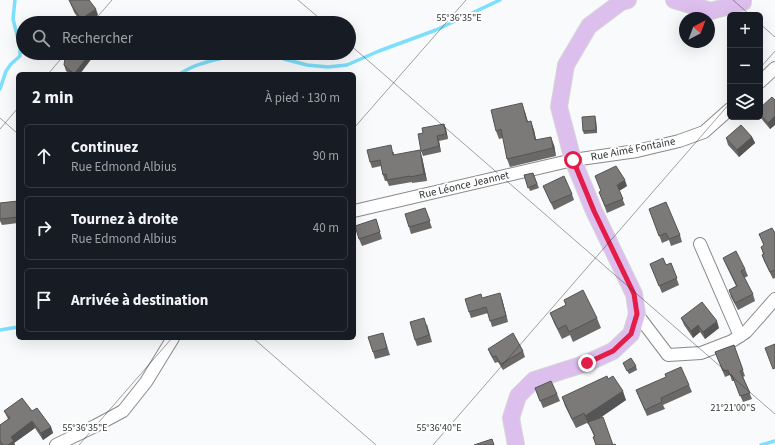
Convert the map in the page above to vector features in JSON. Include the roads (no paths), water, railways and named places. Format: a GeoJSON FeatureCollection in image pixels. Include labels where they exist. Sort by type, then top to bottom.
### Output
{"type":"FeatureCollection","features":[{"type":"Feature","properties":{"kind":"main road"},"geometry":{"type":"LineString","coordinates":[[516,445],[511,418],[518,396],[534,380],[587,363],[613,351],[631,334],[637,314],[634,294],[594,211],[573,160],[559,107],[566,65],[589,26],[621,2],[628,0]]}},
{"type":"Feature","properties":{"kind":"main road"},"geometry":{"type":"LineString","coordinates":[[674,0],[711,11],[742,2],[743,0]]}},
{"type":"Feature","properties":{"kind":"street"},"geometry":{"type":"LineString","coordinates":[[763,79],[775,68]]}},
{"type":"Feature","properties":{"kind":"street","name":"Rue Aimé Fontaine"},"geometry":{"type":"LineString","coordinates":[[573,160],[637,151],[679,141],[704,132],[727,112]]}},
{"type":"Feature","properties":{"kind":"street","name":"Rue Léonce Jeannet"},"geometry":{"type":"LineString","coordinates":[[356,211],[573,160]]}},
{"type":"Feature","properties":{"kind":"street"},"geometry":{"type":"LineString","coordinates":[[700,244],[740,336]]}},
{"type":"Feature","properties":{"kind":"street"},"geometry":{"type":"LineString","coordinates":[[637,314],[668,355],[701,353],[732,341],[746,332],[775,299]]}},
{"type":"Feature","properties":{"kind":"street"},"geometry":{"type":"LineString","coordinates":[[56,445],[123,411],[146,382],[172,340]]}},
{"type":"Feature","properties":{"kind":"waterway"},"geometry":{"type":"LineString","coordinates":[[15,0],[13,19],[16,31]]}},
{"type":"Feature","properties":{"kind":"waterway"},"geometry":{"type":"LineString","coordinates":[[288,60],[307,65],[328,67],[347,65],[379,51],[436,30],[500,0]]}},
{"type":"Feature","properties":{"kind":"waterway"},"geometry":{"type":"LineString","coordinates":[[0,89],[6,71],[16,60]]}},
{"type":"Feature","properties":{"kind":"waterway"},"geometry":{"type":"LineString","coordinates":[[184,72],[194,66],[214,60]]}},
{"type":"Feature","properties":{"kind":"waterway"},"geometry":{"type":"LineString","coordinates":[[0,330],[16,327]]}},
{"type":"Feature","properties":{"kind":"waterway"},"geometry":{"type":"LineString","coordinates":[[761,445],[775,441]]}}]}
